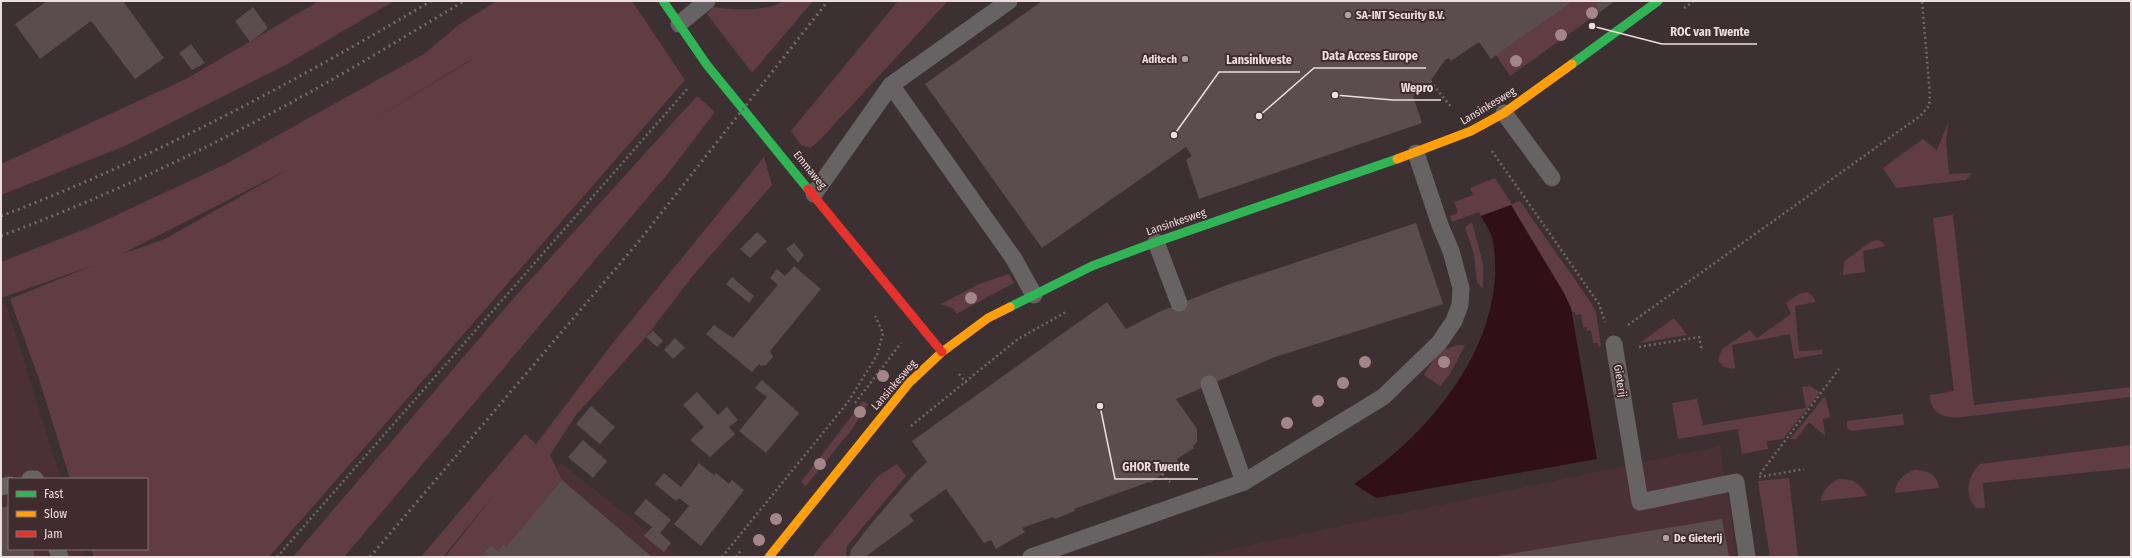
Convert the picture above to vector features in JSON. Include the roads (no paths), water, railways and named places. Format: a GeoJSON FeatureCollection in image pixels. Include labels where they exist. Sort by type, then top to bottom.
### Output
{"type":"FeatureCollection","features":[{"type":"Feature","properties":{"kind":"main road","name":"Emmaweg"},"geometry":{"type":"LineString","coordinates":[[662,1],[707,65],[942,352]]}},
{"type":"Feature","properties":{"kind":"main road","name":"Lansinkesweg"},"geometry":{"type":"LineString","coordinates":[[769,557],[909,383],[942,352],[988,318],[1092,266],[1156,242],[1416,154],[1471,131],[1504,113],[1658,1]]}},
{"type":"Feature","properties":{"kind":"lane"},"geometry":{"type":"LineString","coordinates":[[679,24],[707,1]]}},
{"type":"Feature","properties":{"kind":"lane"},"geometry":{"type":"LineString","coordinates":[[814,194],[891,85],[1009,1]]}},
{"type":"Feature","properties":{"kind":"lane"},"geometry":{"type":"LineString","coordinates":[[891,85],[1014,259],[1034,295]]}},
{"type":"Feature","properties":{"kind":"lane"},"geometry":{"type":"LineString","coordinates":[[1504,113],[1552,178]]}},
{"type":"Feature","properties":{"kind":"lane"},"geometry":{"type":"LineString","coordinates":[[1031,557],[1244,482],[1383,397],[1439,343],[1454,321],[1460,305],[1461,288],[1451,251],[1440,226],[1416,154]]}},
{"type":"Feature","properties":{"kind":"lane"},"geometry":{"type":"LineString","coordinates":[[1156,242],[1179,303]]}},
{"type":"Feature","properties":{"kind":"lane","name":"Gieterij"},"geometry":{"type":"LineString","coordinates":[[1615,348],[1640,502],[1736,482],[1747,557]]}},
{"type":"Feature","properties":{"kind":"lane"},"geometry":{"type":"LineString","coordinates":[[1209,384],[1244,482]]}},
{"type":"Feature","properties":{"kind":"railway"},"geometry":{"type":"LineString","coordinates":[[1,216],[57,194],[167,145],[274,90],[431,1]]}},
{"type":"Feature","properties":{"kind":"railway"},"geometry":{"type":"LineString","coordinates":[[1,236],[122,186],[212,144],[326,83],[464,1]]}},
{"type":"Feature","properties":{"kind":"railway"},"geometry":{"type":"LineString","coordinates":[[370,557],[640,240],[828,1]]}},
{"type":"Feature","properties":{"kind":"place","name":"SA-INT Security B.V."},"geometry":{"type":"Point","coordinates":[1348,15]}},
{"type":"Feature","properties":{"kind":"place","name":"ROC van Twente"},"geometry":{"type":"Point","coordinates":[1592,26]}},
{"type":"Feature","properties":{"kind":"place","name":"Aditech"},"geometry":{"type":"Point","coordinates":[1185,59]}},
{"type":"Feature","properties":{"kind":"place","name":"Wepro"},"geometry":{"type":"Point","coordinates":[1335,95]}},
{"type":"Feature","properties":{"kind":"place","name":"Data Access Europe"},"geometry":{"type":"Point","coordinates":[1259,116]}},
{"type":"Feature","properties":{"kind":"place","name":"Lansinkveste"},"geometry":{"type":"Point","coordinates":[1174,135]}},
{"type":"Feature","properties":{"kind":"place","name":"GHOR Twente"},"geometry":{"type":"Point","coordinates":[1100,406]}},
{"type":"Feature","properties":{"kind":"place","name":"De Gieterij"},"geometry":{"type":"Point","coordinates":[1666,538]}}]}
